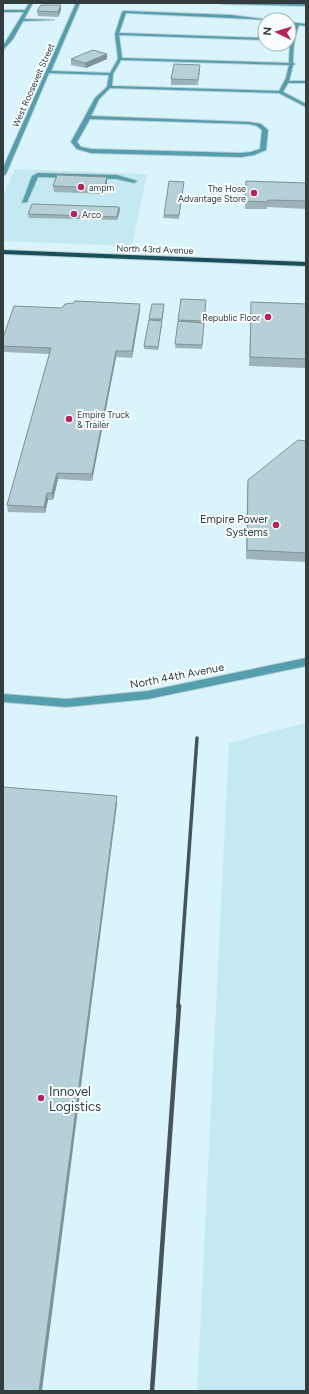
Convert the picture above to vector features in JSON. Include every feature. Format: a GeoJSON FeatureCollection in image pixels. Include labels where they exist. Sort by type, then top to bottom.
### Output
{"type":"FeatureCollection","features":[{"type":"Feature","properties":{"kind":"main road","name":"North 43rd Avenue"},"geometry":{"type":"LineString","coordinates":[[3,252],[306,264]]}},
{"type":"Feature","properties":{"kind":"street"},"geometry":{"type":"LineString","coordinates":[[3,49],[31,3]]}},
{"type":"Feature","properties":{"kind":"street","name":"West Roosevelt Street"},"geometry":{"type":"LineString","coordinates":[[3,174],[78,3]]}},
{"type":"Feature","properties":{"kind":"street"},"geometry":{"type":"LineString","coordinates":[[222,3],[306,5]]}},
{"type":"Feature","properties":{"kind":"street"},"geometry":{"type":"LineString","coordinates":[[3,11],[27,11]]}},
{"type":"Feature","properties":{"kind":"street"},"geometry":{"type":"LineString","coordinates":[[88,117],[259,124],[265,130],[263,150],[252,154],[241,155],[91,151],[79,148],[74,142],[97,98],[109,87],[111,74],[120,59],[117,34],[124,12],[231,16],[257,19]]}},
{"type":"Feature","properties":{"kind":"street"},"geometry":{"type":"LineString","coordinates":[[22,20],[52,20]]}},
{"type":"Feature","properties":{"kind":"street"},"geometry":{"type":"LineString","coordinates":[[297,24],[306,25]]}},
{"type":"Feature","properties":{"kind":"street"},"geometry":{"type":"LineString","coordinates":[[117,34],[257,39]]}},
{"type":"Feature","properties":{"kind":"street"},"geometry":{"type":"LineString","coordinates":[[280,92],[288,82],[293,64],[292,52]]}},
{"type":"Feature","properties":{"kind":"street"},"geometry":{"type":"LineString","coordinates":[[120,59],[293,64]]}},
{"type":"Feature","properties":{"kind":"street"},"geometry":{"type":"LineString","coordinates":[[48,72],[111,74]]}},
{"type":"Feature","properties":{"kind":"street"},"geometry":{"type":"LineString","coordinates":[[288,82],[306,82]]}},
{"type":"Feature","properties":{"kind":"street"},"geometry":{"type":"LineString","coordinates":[[109,87],[280,92],[306,106]]}},
{"type":"Feature","properties":{"kind":"street"},"geometry":{"type":"LineString","coordinates":[[24,202],[35,176],[38,175],[117,177],[134,181]]}},
{"type":"Feature","properties":{"kind":"street","name":"North 44th Avenue"},"geometry":{"type":"LineString","coordinates":[[3,698],[66,702],[148,695],[306,662]]}},
{"type":"Feature","properties":{"kind":"shaded area"},"geometry":{"type":"Polygon","coordinates":[[[15,169],[147,174],[132,246],[3,241],[3,195],[15,169]]]}},
{"type":"Feature","properties":{"kind":"shaded area"},"geometry":{"type":"Polygon","coordinates":[[[306,723],[306,1391],[197,1391],[229,743],[306,723]]]}},
{"type":"Feature","properties":{"kind":"building"},"geometry":{"type":"Polygon","coordinates":[[[41,5],[61,5],[58,12],[37,11],[41,5]]]}},
{"type":"Feature","properties":{"kind":"building"},"geometry":{"type":"Polygon","coordinates":[[[93,50],[107,54],[85,63],[71,59],[93,50]]]}},
{"type":"Feature","properties":{"kind":"building"},"geometry":{"type":"Polygon","coordinates":[[[174,64],[200,65],[198,80],[171,79],[174,64]]]}},
{"type":"Feature","properties":{"kind":"building"},"geometry":{"type":"Polygon","coordinates":[[[57,175],[107,177],[104,188],[53,186],[57,175]]]}},
{"type":"Feature","properties":{"kind":"building"},"geometry":{"type":"Polygon","coordinates":[[[169,181],[184,182],[179,215],[164,215],[169,181]]]}},
{"type":"Feature","properties":{"kind":"building"},"geometry":{"type":"Polygon","coordinates":[[[246,181],[306,183],[306,201],[245,201],[246,181]]]}},
{"type":"Feature","properties":{"kind":"building","name":"Arco"},"geometry":{"type":"Polygon","coordinates":[[[32,204],[119,207],[117,217],[28,214],[32,204]]]}},
{"type":"Feature","properties":{"kind":"building"},"geometry":{"type":"Polygon","coordinates":[[[181,299],[206,300],[204,321],[178,320],[181,299]]]}},
{"type":"Feature","properties":{"kind":"building","name":"Empire Truck & Trailer"},"geometry":{"type":"Polygon","coordinates":[[[75,301],[140,304],[132,351],[116,351],[92,474],[57,473],[52,493],[47,493],[44,507],[7,505],[51,348],[3,346],[3,338],[14,306],[62,308],[65,304],[74,303],[75,301]]]}},
{"type":"Feature","properties":{"kind":"building"},"geometry":{"type":"Polygon","coordinates":[[[251,302],[306,304],[306,359],[250,357],[251,302]]]}},
{"type":"Feature","properties":{"kind":"building"},"geometry":{"type":"Polygon","coordinates":[[[152,304],[164,304],[162,319],[149,319],[152,304]]]}},
{"type":"Feature","properties":{"kind":"building"},"geometry":{"type":"Polygon","coordinates":[[[149,320],[162,321],[158,347],[144,346],[149,320]]]}},
{"type":"Feature","properties":{"kind":"building"},"geometry":{"type":"Polygon","coordinates":[[[178,321],[204,323],[202,345],[175,344],[178,321]]]}},
{"type":"Feature","properties":{"kind":"building","name":"Empire Power Systems"},"geometry":{"type":"Polygon","coordinates":[[[298,440],[306,441],[306,553],[247,550],[248,480],[298,440]]]}},
{"type":"Feature","properties":{"kind":"building","name":"Innovel Logistics"},"geometry":{"type":"Polygon","coordinates":[[[3,787],[117,796],[39,1391],[3,1391],[3,787]]]}},
{"type":"Feature","properties":{"kind":"railway"},"geometry":{"type":"LineString","coordinates":[[178,1007],[197,738]]}},
{"type":"Feature","properties":{"kind":"railway"},"geometry":{"type":"LineString","coordinates":[[152,1391],[179,1006]]}},
{"type":"Feature","properties":{"kind":"place","name":"ampm"},"geometry":{"type":"Point","coordinates":[81,187]}},
{"type":"Feature","properties":{"kind":"place","name":"The Hose Advantage Store"},"geometry":{"type":"Point","coordinates":[254,193]}},
{"type":"Feature","properties":{"kind":"place","name":"Arco"},"geometry":{"type":"Point","coordinates":[74,214]}},
{"type":"Feature","properties":{"kind":"place","name":"Republic Floor"},"geometry":{"type":"Point","coordinates":[268,317]}},
{"type":"Feature","properties":{"kind":"place","name":"Empire Truck & Trailer"},"geometry":{"type":"Point","coordinates":[69,419]}},
{"type":"Feature","properties":{"kind":"place","name":"Empire Power Systems"},"geometry":{"type":"Point","coordinates":[276,525]}},
{"type":"Feature","properties":{"kind":"place","name":"Innovel Logistics"},"geometry":{"type":"Point","coordinates":[41,1098]}}]}
